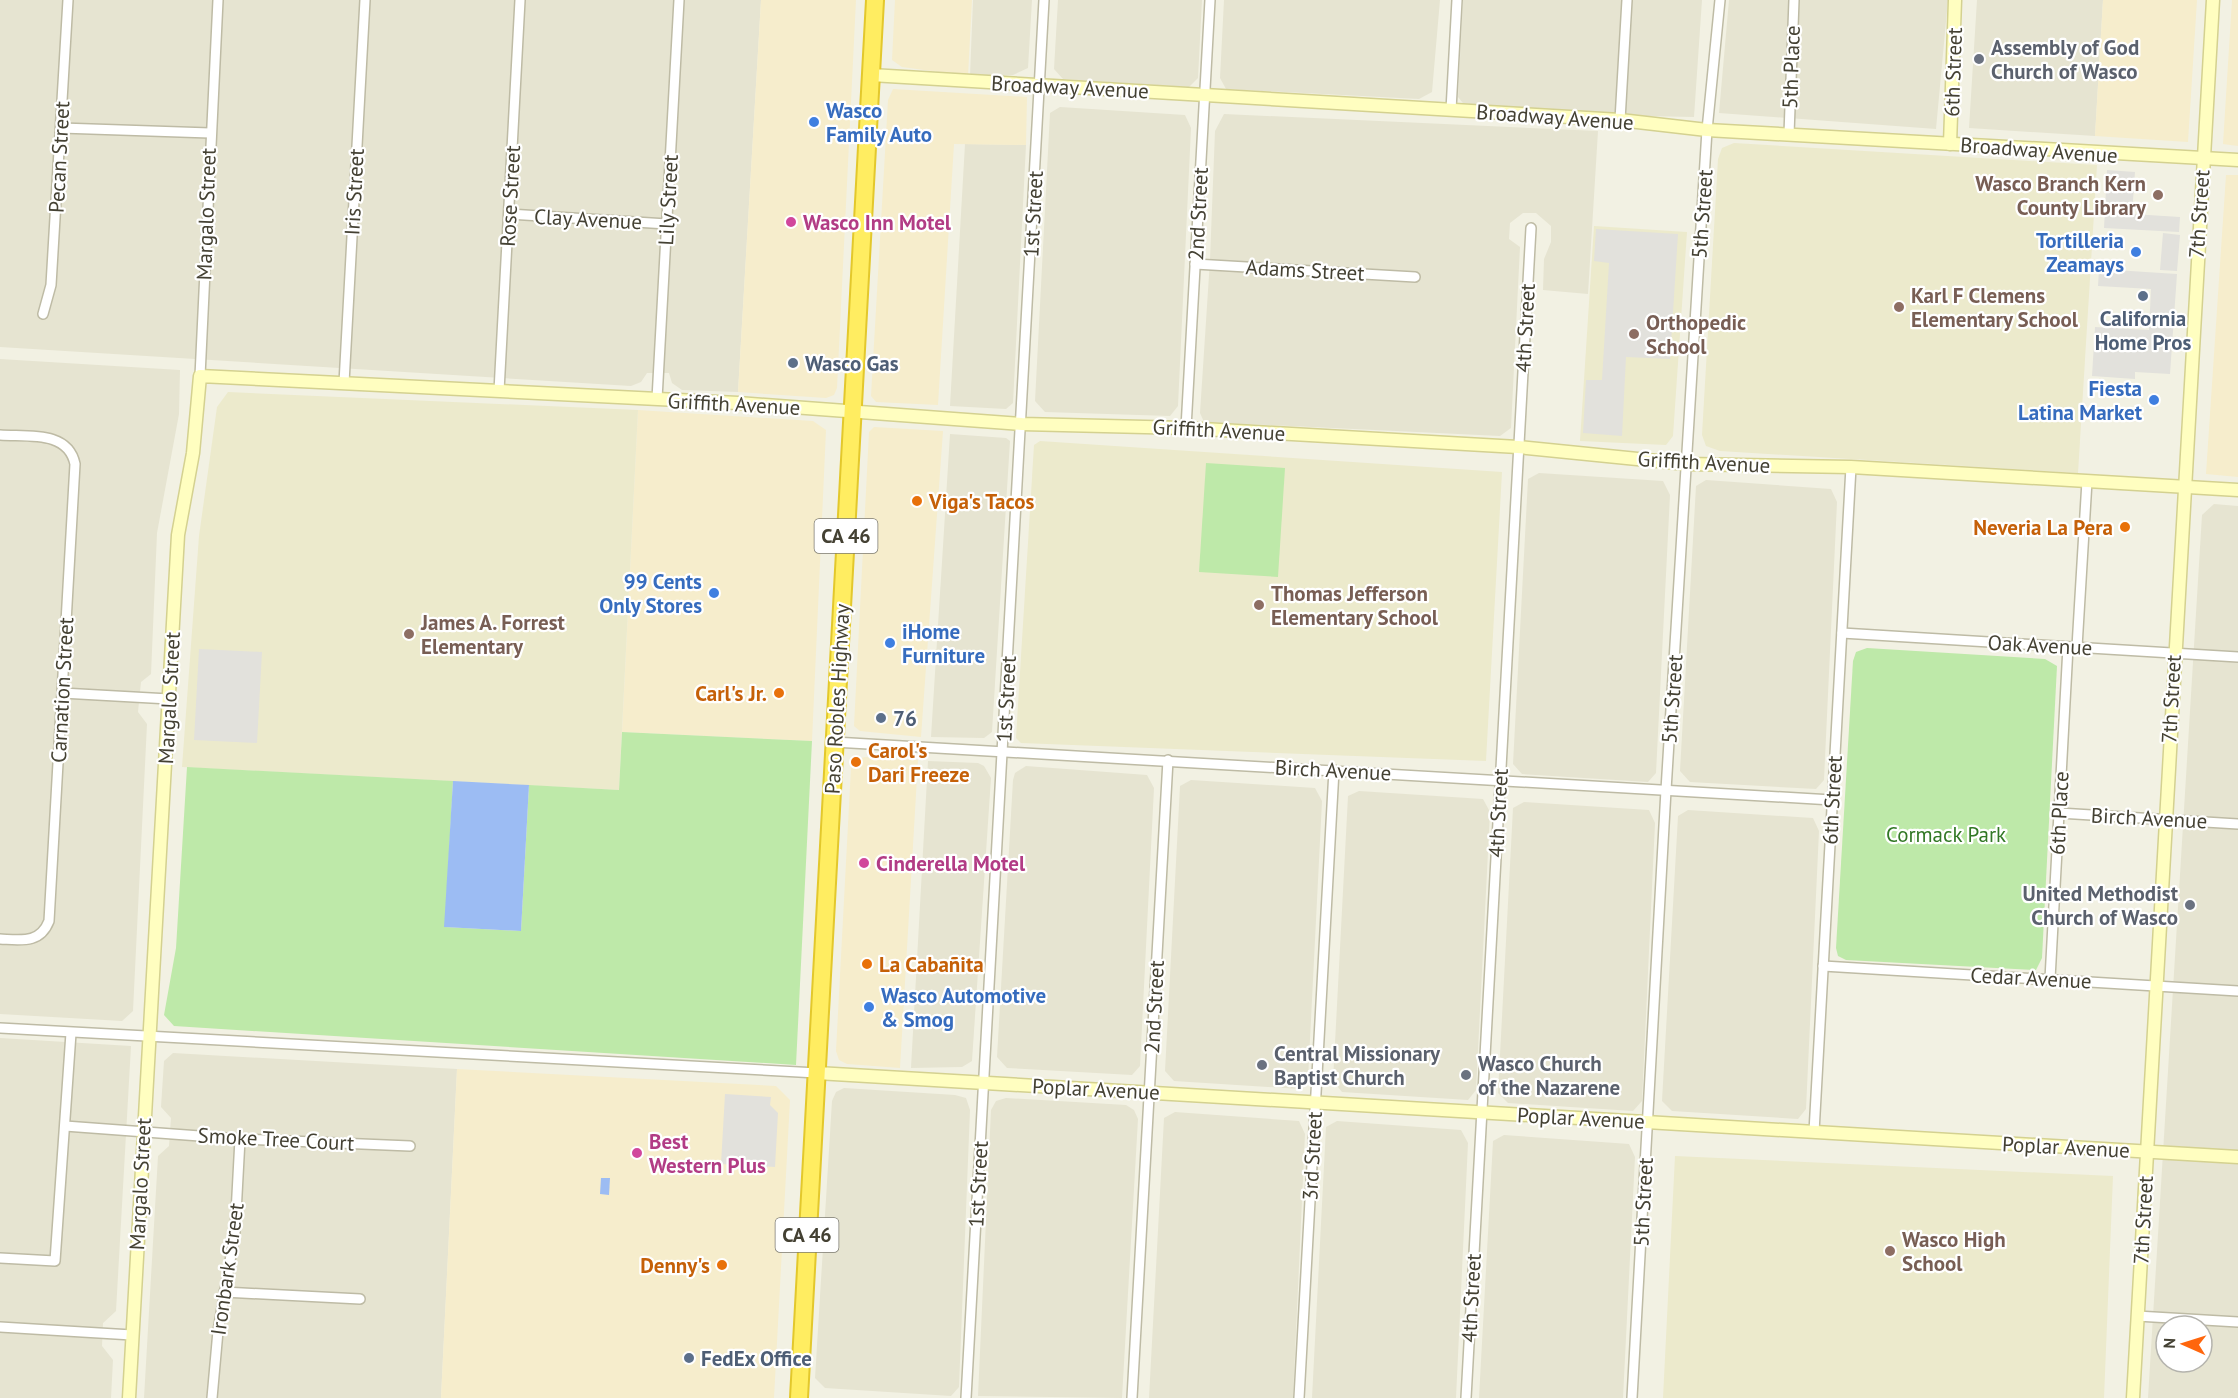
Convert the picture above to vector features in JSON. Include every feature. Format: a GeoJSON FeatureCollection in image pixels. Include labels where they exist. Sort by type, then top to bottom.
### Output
{"type":"FeatureCollection","features":[{"type":"Feature","properties":{"kind":"highway","name":"Paso Robles Highway"},"geometry":{"type":"LineString","coordinates":[[799,1398],[875,0]]}},
{"type":"Feature","properties":{"kind":"street","name":"Pecan Street"},"geometry":{"type":"LineString","coordinates":[[43,314],[51,285],[68,0]]}},
{"type":"Feature","properties":{"kind":"street","name":"Margalo Street"},"geometry":{"type":"LineString","coordinates":[[129,1398],[178,535],[193,453],[200,376],[218,0]]}},
{"type":"Feature","properties":{"kind":"street","name":"Iris Street"},"geometry":{"type":"LineString","coordinates":[[344,383],[365,0]]}},
{"type":"Feature","properties":{"kind":"street","name":"Rose Street"},"geometry":{"type":"LineString","coordinates":[[499,391],[520,0]]}},
{"type":"Feature","properties":{"kind":"street","name":"Lily Street"},"geometry":{"type":"LineString","coordinates":[[657,399],[679,0]]}},
{"type":"Feature","properties":{"kind":"street","name":"1st Street"},"geometry":{"type":"LineString","coordinates":[[966,1398],[1044,0]]}},
{"type":"Feature","properties":{"kind":"street","name":"2nd Street"},"geometry":{"type":"LineString","coordinates":[[1186,428],[1210,0]]}},
{"type":"Feature","properties":{"kind":"street"},"geometry":{"type":"LineString","coordinates":[[1450,110],[1457,0]]}},
{"type":"Feature","properties":{"kind":"street"},"geometry":{"type":"LineString","coordinates":[[1620,120],[1627,0]]}},
{"type":"Feature","properties":{"kind":"street","name":"5th Street"},"geometry":{"type":"LineString","coordinates":[[1632,1398],[1666,790],[1707,130],[1720,0]]}},
{"type":"Feature","properties":{"kind":"street","name":"5th Place"},"geometry":{"type":"LineString","coordinates":[[1789,134],[1794,0]]}},
{"type":"Feature","properties":{"kind":"street","name":"6th Street"},"geometry":{"type":"LineString","coordinates":[[1950,144],[1955,0]]}},
{"type":"Feature","properties":{"kind":"street","name":"7th Street"},"geometry":{"type":"LineString","coordinates":[[2133,1398],[2183,487],[2213,0]]}},
{"type":"Feature","properties":{"kind":"street","name":"Broadway Avenue"},"geometry":{"type":"LineString","coordinates":[[871,75],[1620,120],[1707,130],[2238,160]]}},
{"type":"Feature","properties":{"kind":"street"},"geometry":{"type":"LineString","coordinates":[[61,128],[210,133]]}},
{"type":"Feature","properties":{"kind":"street","name":"Clay Avenue"},"geometry":{"type":"LineString","coordinates":[[509,214],[667,224]]}},
{"type":"Feature","properties":{"kind":"street","name":"4th Street"},"geometry":{"type":"LineString","coordinates":[[1466,1398],[1531,228]]}},
{"type":"Feature","properties":{"kind":"street","name":"Adams Street"},"geometry":{"type":"LineString","coordinates":[[1195,264],[1415,277]]}},
{"type":"Feature","properties":{"kind":"street","name":"Griffith Avenue"},"geometry":{"type":"LineString","coordinates":[[200,376],[657,399],[1022,424],[1186,428],[1518,447],[1687,464],[1851,467],[2238,490]]}},
{"type":"Feature","properties":{"kind":"street","name":"Carnation Street"},"geometry":{"type":"LineString","coordinates":[[0,435],[48,438],[67,446],[75,464],[49,921],[41,934],[27,940],[0,939]]}},
{"type":"Feature","properties":{"kind":"street","name":"6th Street"},"geometry":{"type":"LineString","coordinates":[[1814,1132],[1851,467]]}},
{"type":"Feature","properties":{"kind":"street","name":"6th Place"},"geometry":{"type":"LineString","coordinates":[[2050,979],[2059,813],[2087,481]]}},
{"type":"Feature","properties":{"kind":"street","name":"Oak Avenue"},"geometry":{"type":"LineString","coordinates":[[1842,633],[2238,657]]}},
{"type":"Feature","properties":{"kind":"street"},"geometry":{"type":"LineString","coordinates":[[62,693],[169,699]]}},
{"type":"Feature","properties":{"kind":"street","name":"Birch Avenue"},"geometry":{"type":"LineString","coordinates":[[834,742],[1832,800]]}},
{"type":"Feature","properties":{"kind":"street","name":"2nd Street"},"geometry":{"type":"LineString","coordinates":[[1132,1398],[1167,760]]}},
{"type":"Feature","properties":{"kind":"street","name":"3rd Street"},"geometry":{"type":"LineString","coordinates":[[1299,1398],[1334,770]]}},
{"type":"Feature","properties":{"kind":"street","name":"Birch Avenue"},"geometry":{"type":"LineString","coordinates":[[2059,813],[2238,824]]}},
{"type":"Feature","properties":{"kind":"street","name":"Cedar Avenue"},"geometry":{"type":"LineString","coordinates":[[1823,966],[2238,990]]}},
{"type":"Feature","properties":{"kind":"street"},"geometry":{"type":"LineString","coordinates":[[0,1028],[148,1038],[817,1073]]}},
{"type":"Feature","properties":{"kind":"street"},"geometry":{"type":"LineString","coordinates":[[0,1258],[55,1261],[71,1033]]}},
{"type":"Feature","properties":{"kind":"street","name":"Poplar Avenue"},"geometry":{"type":"LineString","coordinates":[[817,1073],[2238,1157]]}},
{"type":"Feature","properties":{"kind":"street","name":"Smoke Tree Court"},"geometry":{"type":"LineString","coordinates":[[65,1126],[240,1139],[410,1146]]}},
{"type":"Feature","properties":{"kind":"street","name":"Ironbark Street"},"geometry":{"type":"LineString","coordinates":[[212,1398],[224,1292],[235,1232],[240,1139]]}},
{"type":"Feature","properties":{"kind":"street"},"geometry":{"type":"LineString","coordinates":[[224,1292],[360,1299]]}},
{"type":"Feature","properties":{"kind":"street"},"geometry":{"type":"LineString","coordinates":[[2137,1316],[2238,1322]]}},
{"type":"Feature","properties":{"kind":"street"},"geometry":{"type":"LineString","coordinates":[[0,1327],[132,1335]]}},
{"type":"Feature","properties":{"kind":"shaded area"},"geometry":{"type":"Polygon","coordinates":[[[0,0],[761,0],[738,392],[682,390],[672,383],[669,373],[647,373],[641,382],[631,386],[0,347],[0,0]]]}},
{"type":"Feature","properties":{"kind":"shaded area"},"geometry":{"type":"Polygon","coordinates":[[[761,0],[856,0],[837,388],[834,395],[826,398],[738,392],[761,0]]]}},
{"type":"Feature","properties":{"kind":"shaded area"},"geometry":{"type":"Polygon","coordinates":[[[895,0],[972,0],[968,76],[902,67],[892,60],[895,0]]]}},
{"type":"Feature","properties":{"kind":"shaded area"},"geometry":{"type":"Polygon","coordinates":[[[973,0],[1032,0],[1028,68],[1013,75],[970,76],[973,0]]]}},
{"type":"Feature","properties":{"kind":"shaded area"},"geometry":{"type":"Polygon","coordinates":[[[1058,0],[1202,0],[1198,78],[1189,87],[1063,79],[1054,69],[1058,0]]]}},
{"type":"Feature","properties":{"kind":"shaded area"},"geometry":{"type":"Polygon","coordinates":[[[1224,0],[1440,0],[1432,92],[1419,99],[1226,89],[1220,78],[1224,0]]]}},
{"type":"Feature","properties":{"kind":"shaded area"},"geometry":{"type":"Polygon","coordinates":[[[1463,0],[1702,0],[1694,117],[1593,115],[1467,108],[1458,97],[1463,0]]]}},
{"type":"Feature","properties":{"kind":"shaded area"},"geometry":{"type":"Polygon","coordinates":[[[1729,0],[1948,0],[1936,129],[1719,113],[1729,0]]]}},
{"type":"Feature","properties":{"kind":"shaded area"},"geometry":{"type":"Polygon","coordinates":[[[1977,0],[2103,0],[2095,136],[1969,128],[1977,0]]]}},
{"type":"Feature","properties":{"kind":"shaded area"},"geometry":{"type":"Polygon","coordinates":[[[2103,0],[2197,0],[2188,142],[2095,136],[2103,0]]]}},
{"type":"Feature","properties":{"kind":"shaded area"},"geometry":{"type":"Polygon","coordinates":[[[2232,0],[2238,0],[2238,146],[2223,144],[2232,0]]]}},
{"type":"Feature","properties":{"kind":"shaded area"},"geometry":{"type":"Polygon","coordinates":[[[893,89],[1027,97],[1026,145],[954,144],[938,405],[876,402],[871,396],[888,100],[893,89]]]}},
{"type":"Feature","properties":{"kind":"shaded area"},"geometry":{"type":"Polygon","coordinates":[[[1060,107],[1185,115],[1191,128],[1178,406],[1170,416],[1045,412],[1035,401],[1050,113],[1060,107]]]}},
{"type":"Feature","properties":{"kind":"shaded area"},"geometry":{"type":"Polygon","coordinates":[[[1224,114],[1598,131],[1588,294],[1543,290],[1544,259],[1551,242],[1551,226],[1536,213],[1523,213],[1510,223],[1509,239],[1520,247],[1511,428],[1500,436],[1204,422],[1200,413],[1210,260],[1215,131],[1224,114]]]}},
{"type":"Feature","properties":{"kind":"shaded area","name":"Karl F Clemens Elementary School"},"geometry":{"type":"Polygon","coordinates":[[[1734,143],[2097,165],[2078,473],[1720,451],[1706,446],[1702,435],[1718,159],[1722,148],[1734,143]]]}},
{"type":"Feature","properties":{"kind":"shaded area"},"geometry":{"type":"Polygon","coordinates":[[[965,144],[1026,145],[1013,403],[1006,409],[950,406],[965,144]]]}},
{"type":"Feature","properties":{"kind":"shaded area"},"geometry":{"type":"Polygon","coordinates":[[[2107,170],[2135,172],[2132,214],[2180,217],[2179,232],[2104,228],[2107,170]]]}},
{"type":"Feature","properties":{"kind":"shaded area"},"geometry":{"type":"Polygon","coordinates":[[[2226,175],[2238,175],[2238,477],[2206,474],[2226,175]]]}},
{"type":"Feature","properties":{"kind":"shaded area","name":"Orthopedic School"},"geometry":{"type":"Polygon","coordinates":[[[1594,226],[1687,232],[1673,436],[1666,445],[1580,441],[1594,226]]]}},
{"type":"Feature","properties":{"kind":"shaded area"},"geometry":{"type":"Polygon","coordinates":[[[1596,229],[1678,234],[1670,359],[1626,357],[1622,436],[1583,433],[1586,380],[1602,380],[1609,263],[1594,261],[1596,229]]]}},
{"type":"Feature","properties":{"kind":"shaded area"},"geometry":{"type":"Polygon","coordinates":[[[2163,233],[2180,235],[2177,271],[2160,270],[2163,233]]]}},
{"type":"Feature","properties":{"kind":"shaded area"},"geometry":{"type":"Polygon","coordinates":[[[2099,269],[2177,274],[2170,374],[2135,372],[2135,379],[2092,376],[2095,327],[2149,330],[2151,289],[2098,286],[2099,269]]]}},
{"type":"Feature","properties":{"kind":"shaded area"},"geometry":{"type":"Polygon","coordinates":[[[0,359],[180,370],[179,414],[157,533],[151,674],[141,682],[138,712],[147,724],[133,1011],[122,1021],[0,1014],[0,359]]]}},
{"type":"Feature","properties":{"kind":"shaded area","name":"James A. Forrest Elementary"},"geometry":{"type":"Polygon","coordinates":[[[228,392],[638,410],[619,790],[182,767],[199,536],[217,407],[228,392]]]}},
{"type":"Feature","properties":{"kind":"shaded area"},"geometry":{"type":"Polygon","coordinates":[[[638,410],[813,421],[826,430],[812,741],[622,732],[638,410]]]}},
{"type":"Feature","properties":{"kind":"shaded area"},"geometry":{"type":"Polygon","coordinates":[[[874,427],[943,431],[921,737],[860,731],[854,726],[869,432],[874,427]]]}},
{"type":"Feature","properties":{"kind":"shaded area"},"geometry":{"type":"Polygon","coordinates":[[[950,434],[1006,438],[1010,441],[992,732],[984,738],[931,737],[950,434]]]}},
{"type":"Feature","properties":{"kind":"shaded area","name":"Thomas Jefferson Elementary School"},"geometry":{"type":"Polygon","coordinates":[[[1040,441],[1502,472],[1486,761],[1021,743],[1016,738],[1034,445],[1040,441]]]}},
{"type":"Feature","properties":{"kind":"shaded area"},"geometry":{"type":"Polygon","coordinates":[[[1539,473],[1663,481],[1670,495],[1656,773],[1648,782],[1522,774],[1513,764],[1528,479],[1539,473]]]}},
{"type":"Feature","properties":{"kind":"shaded area"},"geometry":{"type":"Polygon","coordinates":[[[1706,480],[1831,489],[1837,502],[1824,780],[1816,789],[1690,782],[1680,771],[1696,486],[1706,480]]]}},
{"type":"Feature","properties":{"kind":"shaded area"},"geometry":{"type":"Polygon","coordinates":[[[2214,504],[2238,506],[2238,1398],[2148,1398],[2202,515],[2214,504]]]}},
{"type":"Feature","properties":{"kind":"shaded area"},"geometry":{"type":"Polygon","coordinates":[[[199,649],[262,652],[257,743],[194,740],[199,649]]]}},
{"type":"Feature","properties":{"kind":"shaded area"},"geometry":{"type":"Polygon","coordinates":[[[865,757],[918,760],[900,1068],[847,1064],[839,1060],[836,1051],[851,768],[858,759],[865,757]]]}},
{"type":"Feature","properties":{"kind":"shaded area"},"geometry":{"type":"Polygon","coordinates":[[[928,761],[978,763],[984,766],[991,778],[972,1061],[962,1067],[911,1068],[928,761]]]}},
{"type":"Feature","properties":{"kind":"shaded area"},"geometry":{"type":"Polygon","coordinates":[[[1026,766],[1147,775],[1154,788],[1140,1066],[1132,1075],[1007,1068],[997,1057],[1013,780],[1015,773],[1026,766]]]}},
{"type":"Feature","properties":{"kind":"shaded area"},"geometry":{"type":"Polygon","coordinates":[[[1191,780],[1315,788],[1322,801],[1308,1079],[1300,1089],[1174,1081],[1165,1071],[1180,786],[1191,780]]]}},
{"type":"Feature","properties":{"kind":"shaded area"},"geometry":{"type":"Polygon","coordinates":[[[1359,791],[1483,799],[1490,812],[1476,1090],[1468,1100],[1342,1092],[1333,1081],[1348,796],[1359,791]]]}},
{"type":"Feature","properties":{"kind":"shaded area"},"geometry":{"type":"Polygon","coordinates":[[[1524,802],[1649,810],[1655,823],[1642,1101],[1633,1111],[1508,1103],[1498,1093],[1513,808],[1524,802]]]}},
{"type":"Feature","properties":{"kind":"shaded area"},"geometry":{"type":"Polygon","coordinates":[[[1688,810],[1813,818],[1819,831],[1806,1109],[1798,1119],[1672,1111],[1662,1101],[1678,816],[1688,810]]]}},
{"type":"Feature","properties":{"kind":"shaded area"},"geometry":{"type":"Polygon","coordinates":[[[0,1038],[131,1046],[116,1311],[103,1323],[102,1346],[113,1360],[111,1398],[0,1398],[0,1038]]]}},
{"type":"Feature","properties":{"kind":"shaded area"},"geometry":{"type":"Polygon","coordinates":[[[173,1053],[457,1069],[441,1398],[144,1398],[158,1156],[169,1146],[171,1118],[161,1107],[164,1061],[173,1053]]]}},
{"type":"Feature","properties":{"kind":"shaded area"},"geometry":{"type":"Polygon","coordinates":[[[457,1069],[776,1086],[790,1100],[774,1398],[441,1398],[457,1069]]]}},
{"type":"Feature","properties":{"kind":"shaded area"},"geometry":{"type":"Polygon","coordinates":[[[844,1088],[955,1095],[966,1098],[970,1110],[959,1387],[951,1396],[825,1388],[815,1378],[832,1101],[836,1092],[844,1088]]]}},
{"type":"Feature","properties":{"kind":"shaded area"},"geometry":{"type":"Polygon","coordinates":[[[725,1094],[771,1097],[770,1105],[778,1113],[775,1167],[721,1164],[725,1094]]]}},
{"type":"Feature","properties":{"kind":"shaded area"},"geometry":{"type":"Polygon","coordinates":[[[1006,1098],[1126,1105],[1134,1110],[1138,1119],[1122,1398],[978,1396],[991,1110],[996,1101],[1006,1098]]]}},
{"type":"Feature","properties":{"kind":"shaded area"},"geometry":{"type":"Polygon","coordinates":[[[1175,1112],[1299,1121],[1305,1134],[1293,1398],[1149,1398],[1164,1118],[1175,1112]]]}},
{"type":"Feature","properties":{"kind":"shaded area"},"geometry":{"type":"Polygon","coordinates":[[[1337,1121],[1461,1130],[1468,1143],[1456,1398],[1312,1398],[1326,1127],[1337,1121]]]}},
{"type":"Feature","properties":{"kind":"shaded area"},"geometry":{"type":"Polygon","coordinates":[[[1504,1135],[1629,1144],[1635,1157],[1623,1398],[1479,1398],[1493,1141],[1504,1135]]]}},
{"type":"Feature","properties":{"kind":"shaded area","name":"Wasco High School"},"geometry":{"type":"Polygon","coordinates":[[[1675,1156],[2113,1176],[2104,1398],[1663,1398],[1675,1156]]]}},
{"type":"Feature","properties":{"kind":"green space"},"geometry":{"type":"Polygon","coordinates":[[[1206,463],[1285,468],[1278,577],[1199,572],[1206,463]]]}},
{"type":"Feature","properties":{"kind":"green space","name":"Cormack Park"},"geometry":{"type":"Polygon","coordinates":[[[1867,648],[2045,659],[2057,666],[2042,958],[2036,970],[1846,960],[1838,956],[1836,948],[1853,661],[1856,652],[1867,648]]]}},
{"type":"Feature","properties":{"kind":"green space"},"geometry":{"type":"Polygon","coordinates":[[[622,732],[812,741],[796,1065],[174,1026],[164,1015],[176,948],[187,767],[453,781],[445,927],[521,931],[529,785],[619,790],[622,732]]]}},
{"type":"Feature","properties":{"kind":"water"},"geometry":{"type":"Polygon","coordinates":[[[453,781],[529,785],[521,931],[444,927],[453,781]]]}},
{"type":"Feature","properties":{"kind":"water"},"geometry":{"type":"Polygon","coordinates":[[[601,1178],[610,1178],[609,1195],[600,1194],[601,1178]]]}},
{"type":"Feature","properties":{"kind":"place","name":"Assembly of God Church of Wasco"},"geometry":{"type":"Point","coordinates":[1979,59]}},
{"type":"Feature","properties":{"kind":"place","name":"Wasco Family Auto"},"geometry":{"type":"Point","coordinates":[814,122]}},
{"type":"Feature","properties":{"kind":"place","name":"Wasco Branch Kern County Library"},"geometry":{"type":"Point","coordinates":[2158,195]}},
{"type":"Feature","properties":{"kind":"place","name":"Wasco Inn Motel"},"geometry":{"type":"Point","coordinates":[791,222]}},
{"type":"Feature","properties":{"kind":"place","name":"Tortilleria Zeamays"},"geometry":{"type":"Point","coordinates":[2136,252]}},
{"type":"Feature","properties":{"kind":"place","name":"California Home Pros"},"geometry":{"type":"Point","coordinates":[2143,296]}},
{"type":"Feature","properties":{"kind":"place","name":"Karl F Clemens Elementary School"},"geometry":{"type":"Point","coordinates":[1899,307]}},
{"type":"Feature","properties":{"kind":"place","name":"Orthopedic School"},"geometry":{"type":"Point","coordinates":[1634,334]}},
{"type":"Feature","properties":{"kind":"place","name":"Wasco Gas"},"geometry":{"type":"Point","coordinates":[793,363]}},
{"type":"Feature","properties":{"kind":"place","name":"Fiesta Latina Market"},"geometry":{"type":"Point","coordinates":[2154,400]}},
{"type":"Feature","properties":{"kind":"place","name":"Viga's Tacos"},"geometry":{"type":"Point","coordinates":[917,501]}},
{"type":"Feature","properties":{"kind":"place","name":"Neveria La Pera"},"geometry":{"type":"Point","coordinates":[2125,527]}},
{"type":"Feature","properties":{"kind":"place","name":"99 Cents Only Stores"},"geometry":{"type":"Point","coordinates":[714,593]}},
{"type":"Feature","properties":{"kind":"place","name":"Thomas Jefferson Elementary School"},"geometry":{"type":"Point","coordinates":[1259,605]}},
{"type":"Feature","properties":{"kind":"place","name":"James A. Forrest Elementary"},"geometry":{"type":"Point","coordinates":[409,634]}},
{"type":"Feature","properties":{"kind":"place","name":"iHome Furniture"},"geometry":{"type":"Point","coordinates":[890,643]}},
{"type":"Feature","properties":{"kind":"place","name":"Carl's Jr."},"geometry":{"type":"Point","coordinates":[779,693]}},
{"type":"Feature","properties":{"kind":"place","name":"76"},"geometry":{"type":"Point","coordinates":[881,718]}},
{"type":"Feature","properties":{"kind":"place","name":"Carol's Dari Freeze"},"geometry":{"type":"Point","coordinates":[856,762]}},
{"type":"Feature","properties":{"kind":"place","name":"Cinderella Motel"},"geometry":{"type":"Point","coordinates":[864,863]}},
{"type":"Feature","properties":{"kind":"place","name":"United Methodist Church of Wasco"},"geometry":{"type":"Point","coordinates":[2190,905]}},
{"type":"Feature","properties":{"kind":"place","name":"La Cabañita"},"geometry":{"type":"Point","coordinates":[867,964]}},
{"type":"Feature","properties":{"kind":"place","name":"Wasco Automotive & Smog"},"geometry":{"type":"Point","coordinates":[869,1007]}},
{"type":"Feature","properties":{"kind":"place","name":"Central Missionary Baptist Church"},"geometry":{"type":"Point","coordinates":[1262,1065]}},
{"type":"Feature","properties":{"kind":"place","name":"Wasco Church of the Nazarene"},"geometry":{"type":"Point","coordinates":[1466,1075]}},
{"type":"Feature","properties":{"kind":"place","name":"Best Western Plus"},"geometry":{"type":"Point","coordinates":[637,1153]}},
{"type":"Feature","properties":{"kind":"place","name":"Wasco High School"},"geometry":{"type":"Point","coordinates":[1890,1251]}},
{"type":"Feature","properties":{"kind":"place","name":"Denny's"},"geometry":{"type":"Point","coordinates":[722,1265]}},
{"type":"Feature","properties":{"kind":"place","name":"FedEx Office"},"geometry":{"type":"Point","coordinates":[689,1358]}}]}
